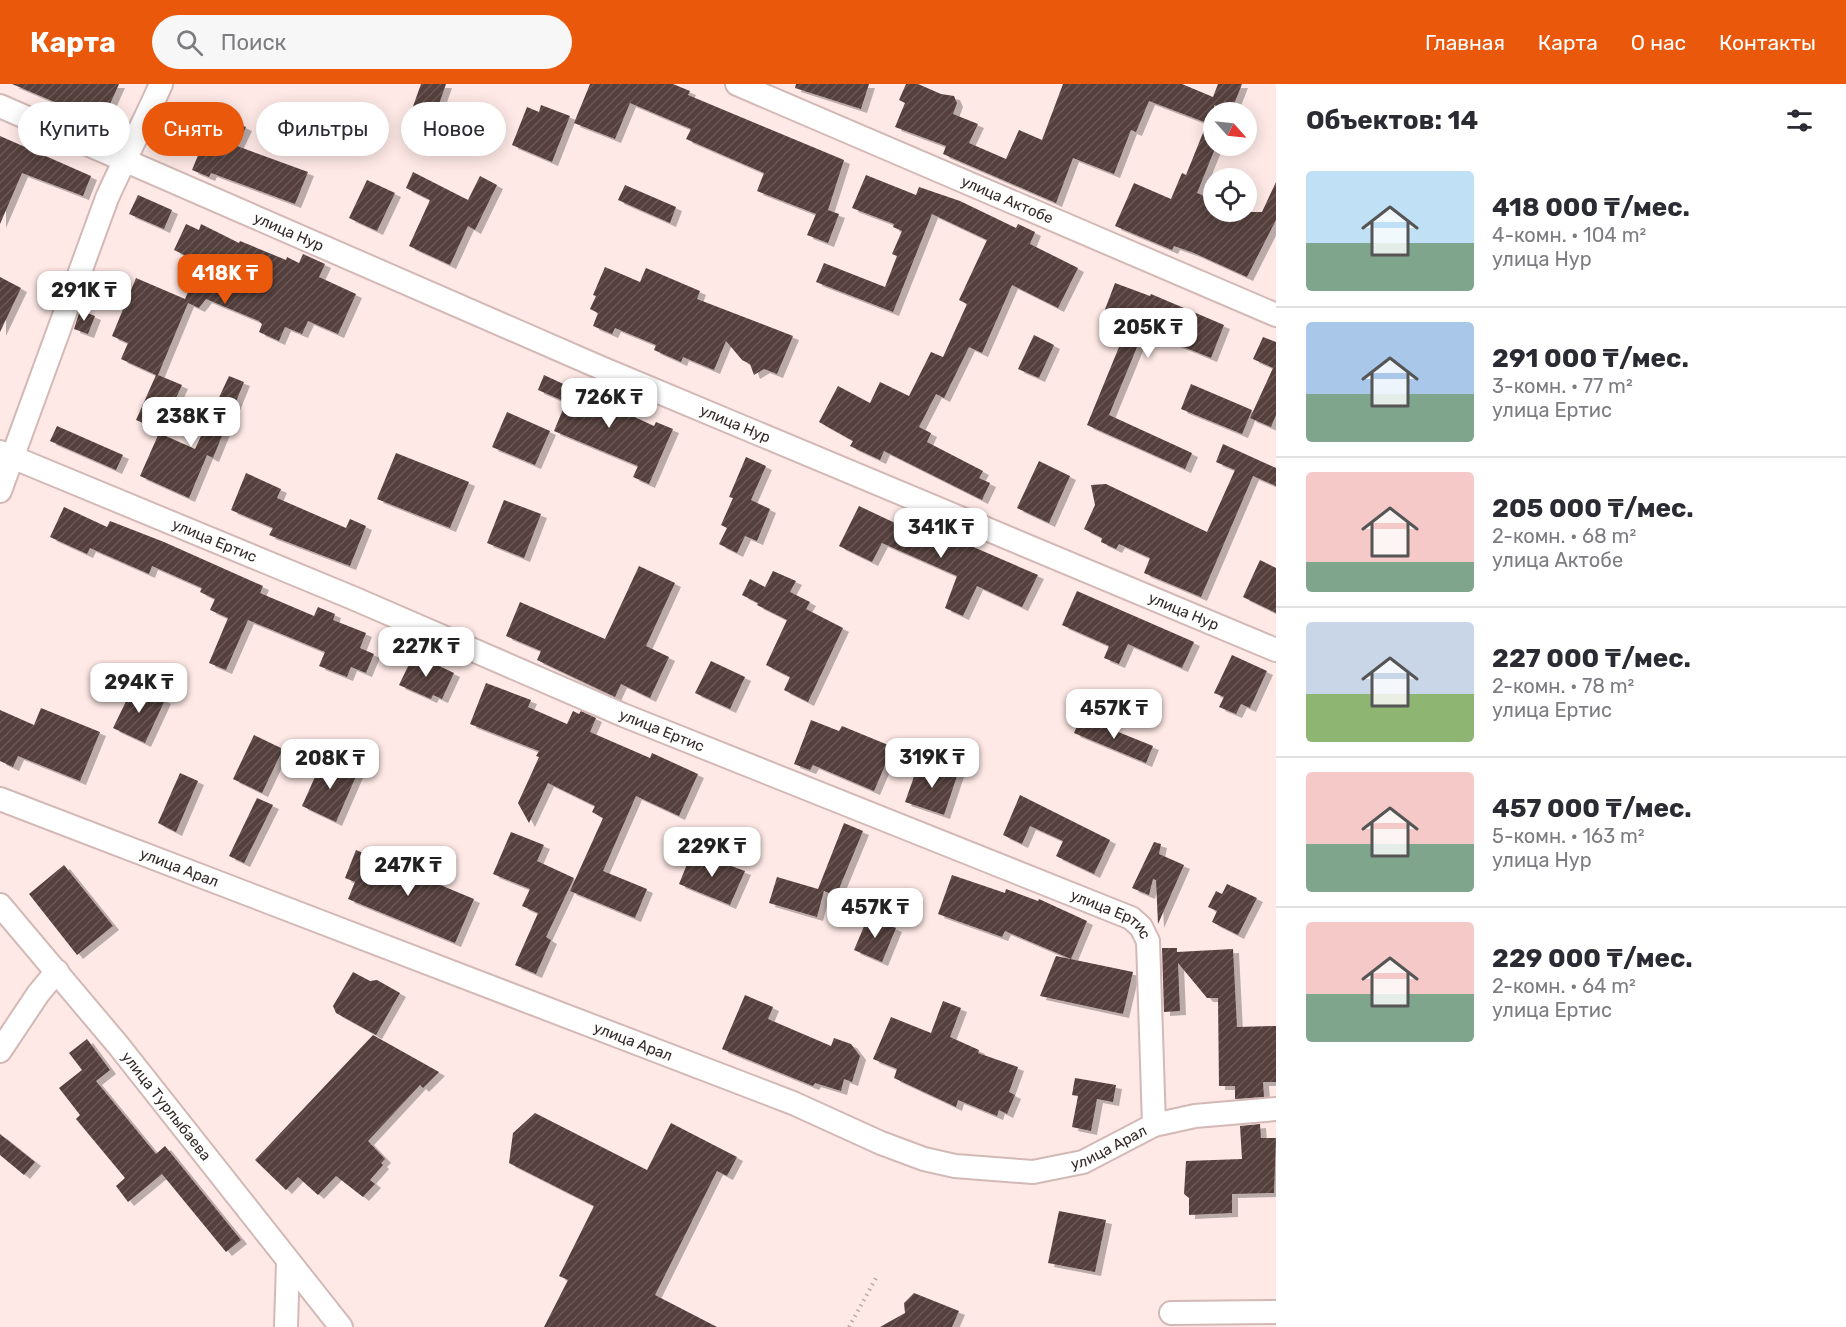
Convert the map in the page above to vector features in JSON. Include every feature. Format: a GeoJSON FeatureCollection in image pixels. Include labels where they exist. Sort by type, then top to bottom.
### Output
{"type":"FeatureCollection","features":[{"type":"Feature","properties":{"kind":"street"},"geometry":{"type":"LineString","coordinates":[[0,491],[6,454],[107,198],[123,162],[138,138],[160,84]]}},
{"type":"Feature","properties":{"kind":"street","name":"улица Актобе"},"geometry":{"type":"LineString","coordinates":[[737,84],[1276,315]]}},
{"type":"Feature","properties":{"kind":"street","name":"улица Нур"},"geometry":{"type":"LineString","coordinates":[[0,106],[123,162],[899,494],[1276,650]]}},
{"type":"Feature","properties":{"kind":"street","name":"улица Ертис"},"geometry":{"type":"LineString","coordinates":[[6,454],[353,598],[623,715],[1131,918],[1141,927],[1148,941],[1154,1125]]}},
{"type":"Feature","properties":{"kind":"street","name":"улица Арал"},"geometry":{"type":"LineString","coordinates":[[0,799],[793,1103],[881,1143],[924,1159],[955,1166],[1033,1172],[1056,1169],[1083,1162],[1154,1125],[1195,1116],[1276,1109]]}},
{"type":"Feature","properties":{"kind":"street","name":"улица Турлыбаева"},"geometry":{"type":"LineString","coordinates":[[0,904],[57,971],[342,1327]]}},
{"type":"Feature","properties":{"kind":"street"},"geometry":{"type":"LineString","coordinates":[[0,1051],[38,994],[57,971]]}},
{"type":"Feature","properties":{"kind":"street"},"geometry":{"type":"LineString","coordinates":[[286,1327],[288,1262]]}},
{"type":"Feature","properties":{"kind":"street"},"geometry":{"type":"LineString","coordinates":[[1171,1313],[1276,1312]]}},
{"type":"Feature","properties":{"kind":"path"},"geometry":{"type":"LineString","coordinates":[[849,1327],[876,1278]]}},
{"type":"Feature","properties":{"kind":"building"},"geometry":{"type":"Polygon","coordinates":[[[12,84],[119,84],[111,102],[55,102],[12,84]]]}},
{"type":"Feature","properties":{"kind":"building"},"geometry":{"type":"Polygon","coordinates":[[[421,84],[446,84],[440,102],[415,102],[421,84]]]}},
{"type":"Feature","properties":{"kind":"building"},"geometry":{"type":"Polygon","coordinates":[[[590,84],[673,84],[690,91],[688,95],[844,160],[828,210],[839,214],[828,243],[807,235],[816,214],[757,191],[764,173],[686,139],[691,129],[630,103],[615,139],[574,123],[590,84]]]}},
{"type":"Feature","properties":{"kind":"building"},"geometry":{"type":"Polygon","coordinates":[[[796,84],[869,84],[861,109],[795,88],[796,84]]]}},
{"type":"Feature","properties":{"kind":"building"},"geometry":{"type":"Polygon","coordinates":[[[906,84],[918,84],[941,94],[954,96],[957,103],[953,114],[978,124],[969,143],[1006,159],[1019,130],[1042,140],[1063,84],[1182,84],[1213,97],[1218,84],[1242,84],[1235,102],[1203,102],[1203,121],[1149,101],[1136,132],[1131,130],[1114,174],[1073,158],[1056,203],[943,154],[946,146],[895,127],[905,103],[899,100],[906,84]]]}},
{"type":"Feature","properties":{"kind":"building"},"geometry":{"type":"Polygon","coordinates":[[[541,105],[570,116],[552,162],[512,145],[527,107],[539,112],[541,105]]]}},
{"type":"Feature","properties":{"kind":"building"},"geometry":{"type":"Polygon","coordinates":[[[1203,133],[1203,156],[1212,156],[1207,168],[1203,168],[1203,178],[1197,193],[1203,195],[1203,222],[1257,222],[1257,212],[1262,212],[1276,182],[1276,220],[1247,277],[1194,253],[1174,246],[1172,250],[1115,226],[1134,183],[1171,199],[1182,173],[1186,175],[1203,133]]]}},
{"type":"Feature","properties":{"kind":"building"},"geometry":{"type":"Polygon","coordinates":[[[0,136],[18,144],[18,156],[46,156],[91,176],[83,196],[22,173],[0,224],[0,136]]]}},
{"type":"Feature","properties":{"kind":"building"},"geometry":{"type":"Polygon","coordinates":[[[244,149],[256,153],[256,156],[264,156],[308,172],[295,204],[211,173],[209,177],[192,170],[198,156],[244,156],[244,149]]]}},
{"type":"Feature","properties":{"kind":"building"},"geometry":{"type":"Polygon","coordinates":[[[413,172],[468,200],[480,176],[497,185],[475,230],[468,226],[450,265],[409,246],[430,200],[406,188],[413,172]]]}},
{"type":"Feature","properties":{"kind":"building"},"geometry":{"type":"Polygon","coordinates":[[[866,175],[916,195],[919,187],[960,201],[1016,228],[1018,224],[1035,232],[1030,244],[1078,268],[1058,308],[1012,285],[982,353],[969,347],[944,398],[936,394],[919,427],[931,433],[927,442],[983,471],[979,478],[990,483],[982,500],[884,451],[880,460],[850,446],[853,441],[819,422],[838,386],[870,403],[880,382],[909,396],[931,352],[943,357],[967,304],[959,300],[987,240],[932,214],[893,312],[816,282],[824,263],[885,287],[897,256],[892,254],[902,231],[893,227],[894,224],[852,208],[866,175]]]}},
{"type":"Feature","properties":{"kind":"building"},"geometry":{"type":"Polygon","coordinates":[[[367,180],[395,193],[377,231],[349,218],[367,180]]]}},
{"type":"Feature","properties":{"kind":"building"},"geometry":{"type":"Polygon","coordinates":[[[625,185],[676,207],[670,223],[618,200],[625,185]]]}},
{"type":"Feature","properties":{"kind":"building"},"geometry":{"type":"Polygon","coordinates":[[[138,195],[172,210],[164,229],[129,214],[138,195]]]}},
{"type":"Feature","properties":{"kind":"building"},"geometry":{"type":"Polygon","coordinates":[[[186,224],[199,230],[201,224],[239,243],[240,241],[286,260],[287,257],[299,263],[303,254],[325,264],[319,277],[356,294],[338,334],[308,321],[302,334],[285,327],[279,341],[259,332],[262,324],[259,321],[206,299],[199,308],[188,303],[158,375],[182,385],[161,431],[136,420],[156,375],[121,359],[128,343],[112,336],[136,278],[185,299],[201,263],[174,250],[186,224]]]}},
{"type":"Feature","properties":{"kind":"building"},"geometry":{"type":"Polygon","coordinates":[[[605,267],[640,282],[646,268],[700,291],[697,299],[793,336],[777,374],[764,369],[754,375],[750,364],[742,360],[726,341],[714,370],[683,357],[681,362],[654,350],[656,345],[615,328],[612,334],[593,326],[598,313],[590,309],[596,296],[593,295],[605,267]]]}},
{"type":"Feature","properties":{"kind":"building"},"geometry":{"type":"Polygon","coordinates":[[[0,277],[21,288],[0,332],[0,277]]]}},
{"type":"Feature","properties":{"kind":"building"},"geometry":{"type":"Polygon","coordinates":[[[1115,283],[1150,296],[1151,294],[1224,325],[1211,358],[1164,339],[1163,343],[1142,335],[1109,415],[1192,453],[1185,469],[1087,425],[1126,330],[1101,320],[1115,283]]]}},
{"type":"Feature","properties":{"kind":"building"},"geometry":{"type":"Polygon","coordinates":[[[80,310],[95,316],[88,334],[74,329],[80,310]]]}},
{"type":"Feature","properties":{"kind":"building"},"geometry":{"type":"Polygon","coordinates":[[[1034,335],[1054,345],[1039,378],[1018,369],[1034,335]]]}},
{"type":"Feature","properties":{"kind":"building"},"geometry":{"type":"Polygon","coordinates":[[[1263,337],[1276,342],[1276,415],[1271,427],[1250,418],[1273,368],[1253,359],[1263,337]]]}},
{"type":"Feature","properties":{"kind":"building"},"geometry":{"type":"Polygon","coordinates":[[[544,375],[654,426],[656,422],[673,429],[649,484],[633,477],[638,466],[554,431],[566,402],[538,390],[544,375]]]}},
{"type":"Feature","properties":{"kind":"building"},"geometry":{"type":"Polygon","coordinates":[[[229,376],[244,382],[213,458],[207,455],[189,498],[140,476],[159,433],[195,449],[229,376]]]}},
{"type":"Feature","properties":{"kind":"building"},"geometry":{"type":"Polygon","coordinates":[[[1191,384],[1252,410],[1242,434],[1181,409],[1191,384]]]}},
{"type":"Feature","properties":{"kind":"building"},"geometry":{"type":"Polygon","coordinates":[[[507,412],[550,431],[535,465],[492,447],[507,412]]]}},
{"type":"Feature","properties":{"kind":"building"},"geometry":{"type":"Polygon","coordinates":[[[57,426],[123,455],[116,470],[50,441],[57,426]]]}},
{"type":"Feature","properties":{"kind":"building"},"geometry":{"type":"Polygon","coordinates":[[[1223,444],[1276,468],[1276,486],[1253,476],[1201,597],[1144,573],[1150,558],[1119,544],[1116,549],[1101,542],[1102,538],[1084,529],[1095,505],[1091,485],[1106,484],[1207,532],[1235,470],[1216,462],[1223,444]]]}},
{"type":"Feature","properties":{"kind":"building"},"geometry":{"type":"Polygon","coordinates":[[[396,453],[469,482],[450,528],[377,499],[396,453]]]}},
{"type":"Feature","properties":{"kind":"building"},"geometry":{"type":"Polygon","coordinates":[[[746,457],[766,466],[751,500],[770,509],[757,541],[745,536],[737,553],[719,544],[727,528],[721,525],[733,498],[729,497],[746,457]]]}},
{"type":"Feature","properties":{"kind":"building"},"geometry":{"type":"Polygon","coordinates":[[[1039,461],[1070,476],[1049,523],[1017,508],[1039,461]]]}},
{"type":"Feature","properties":{"kind":"building"},"geometry":{"type":"Polygon","coordinates":[[[246,473],[281,489],[277,498],[346,528],[350,519],[366,526],[350,566],[269,535],[273,528],[231,510],[246,473]]]}},
{"type":"Feature","properties":{"kind":"building"},"geometry":{"type":"Polygon","coordinates":[[[504,500],[541,514],[524,558],[487,543],[504,500]]]}},
{"type":"Feature","properties":{"kind":"building"},"geometry":{"type":"Polygon","coordinates":[[[859,506],[895,523],[897,519],[924,532],[927,527],[1038,575],[1022,607],[977,586],[963,616],[945,608],[957,576],[882,543],[872,562],[839,546],[859,506]]]}},
{"type":"Feature","properties":{"kind":"building"},"geometry":{"type":"Polygon","coordinates":[[[64,507],[107,527],[110,521],[164,542],[263,586],[260,593],[314,616],[318,607],[335,614],[333,620],[366,633],[360,648],[374,654],[366,673],[351,667],[347,677],[319,666],[325,652],[248,620],[226,670],[209,663],[228,618],[210,610],[215,599],[200,592],[202,588],[152,566],[149,574],[90,548],[87,554],[50,537],[64,507]]]}},
{"type":"Feature","properties":{"kind":"building"},"geometry":{"type":"Polygon","coordinates":[[[1260,560],[1276,568],[1276,613],[1243,597],[1260,560]]]}},
{"type":"Feature","properties":{"kind":"building"},"geometry":{"type":"Polygon","coordinates":[[[639,566],[675,583],[646,646],[669,657],[650,698],[621,684],[615,697],[537,660],[541,651],[506,636],[520,602],[605,639],[639,566]]]}},
{"type":"Feature","properties":{"kind":"building"},"geometry":{"type":"Polygon","coordinates":[[[773,571],[796,581],[790,592],[810,602],[806,609],[843,628],[808,702],[784,690],[790,677],[766,665],[787,620],[742,595],[750,579],[765,587],[773,571]]]}},
{"type":"Feature","properties":{"kind":"building"},"geometry":{"type":"Polygon","coordinates":[[[1077,591],[1194,642],[1182,668],[1128,644],[1119,664],[1104,658],[1109,646],[1062,625],[1077,591]]]}},
{"type":"Feature","properties":{"kind":"building"},"geometry":{"type":"Polygon","coordinates":[[[414,654],[454,673],[442,699],[433,695],[431,699],[399,685],[414,654]]]}},
{"type":"Feature","properties":{"kind":"building"},"geometry":{"type":"Polygon","coordinates":[[[1232,655],[1267,671],[1250,708],[1241,704],[1236,714],[1219,707],[1224,697],[1214,693],[1232,655]]]}},
{"type":"Feature","properties":{"kind":"building"},"geometry":{"type":"Polygon","coordinates":[[[711,661],[745,677],[730,709],[695,693],[711,661]]]}},
{"type":"Feature","properties":{"kind":"building"},"geometry":{"type":"Polygon","coordinates":[[[486,683],[531,700],[528,707],[567,724],[573,711],[579,714],[581,711],[596,718],[590,732],[650,758],[652,753],[698,774],[679,816],[636,796],[603,871],[647,889],[635,918],[570,891],[603,818],[592,812],[595,806],[548,783],[529,823],[518,803],[539,757],[536,756],[539,751],[470,724],[486,683]]]}},
{"type":"Feature","properties":{"kind":"building"},"geometry":{"type":"Polygon","coordinates":[[[134,685],[165,700],[145,743],[113,728],[134,685]]]}},
{"type":"Feature","properties":{"kind":"building"},"geometry":{"type":"Polygon","coordinates":[[[41,708],[100,732],[80,781],[18,756],[13,767],[0,761],[0,710],[34,725],[41,708]]]}},
{"type":"Feature","properties":{"kind":"building"},"geometry":{"type":"Polygon","coordinates":[[[1081,717],[1153,746],[1146,763],[1074,733],[1081,717]]]}},
{"type":"Feature","properties":{"kind":"building"},"geometry":{"type":"Polygon","coordinates":[[[811,720],[839,731],[842,726],[893,747],[874,791],[813,765],[810,770],[794,764],[811,720]]]}},
{"type":"Feature","properties":{"kind":"building"},"geometry":{"type":"Polygon","coordinates":[[[254,735],[283,749],[262,793],[233,779],[254,735]]]}},
{"type":"Feature","properties":{"kind":"building"},"geometry":{"type":"Polygon","coordinates":[[[323,759],[357,774],[336,822],[302,806],[323,759]]]}},
{"type":"Feature","properties":{"kind":"building"},"geometry":{"type":"Polygon","coordinates":[[[933,764],[958,773],[944,815],[905,802],[916,771],[929,776],[933,764]]]}},
{"type":"Feature","properties":{"kind":"building"},"geometry":{"type":"Polygon","coordinates":[[[180,773],[198,781],[176,832],[158,823],[180,773]]]}},
{"type":"Feature","properties":{"kind":"building"},"geometry":{"type":"Polygon","coordinates":[[[1020,795],[1110,840],[1094,874],[1056,856],[1063,841],[1030,826],[1022,844],[1003,835],[1020,795]]]}},
{"type":"Feature","properties":{"kind":"building"},"geometry":{"type":"Polygon","coordinates":[[[257,798],[273,805],[244,863],[229,856],[257,798]]]}},
{"type":"Feature","properties":{"kind":"building"},"geometry":{"type":"Polygon","coordinates":[[[844,823],[863,831],[836,896],[824,891],[817,917],[769,903],[777,877],[818,889],[844,823]]]}},
{"type":"Feature","properties":{"kind":"building"},"geometry":{"type":"Polygon","coordinates":[[[511,832],[544,845],[537,861],[574,878],[546,937],[551,940],[536,974],[515,965],[538,913],[522,906],[530,889],[493,874],[511,832]]]}},
{"type":"Feature","properties":{"kind":"building"},"geometry":{"type":"Polygon","coordinates":[[[1154,842],[1161,844],[1159,854],[1184,865],[1158,924],[1156,880],[1153,879],[1149,895],[1132,888],[1154,842]]]}},
{"type":"Feature","properties":{"kind":"building"},"geometry":{"type":"Polygon","coordinates":[[[356,850],[474,899],[455,943],[348,899],[355,882],[345,878],[356,850]]]}},
{"type":"Feature","properties":{"kind":"building"},"geometry":{"type":"Polygon","coordinates":[[[692,852],[745,871],[730,905],[679,884],[692,852]]]}},
{"type":"Feature","properties":{"kind":"building"},"geometry":{"type":"Polygon","coordinates":[[[64,865],[113,926],[77,955],[29,894],[64,865]]]}},
{"type":"Feature","properties":{"kind":"building"},"geometry":{"type":"Polygon","coordinates":[[[952,875],[1005,893],[1006,889],[1038,901],[1039,899],[1087,921],[1071,959],[1005,931],[1002,937],[938,914],[952,875]]]}},
{"type":"Feature","properties":{"kind":"building"},"geometry":{"type":"Polygon","coordinates":[[[1227,884],[1257,898],[1238,935],[1212,922],[1217,911],[1208,907],[1216,891],[1222,894],[1227,884]]]}},
{"type":"Feature","properties":{"kind":"building"},"geometry":{"type":"Polygon","coordinates":[[[868,917],[896,928],[882,962],[854,950],[868,917]]]}},
{"type":"Feature","properties":{"kind":"building"},"geometry":{"type":"Polygon","coordinates":[[[1162,948],[1177,948],[1177,952],[1233,949],[1237,1027],[1276,1026],[1276,1082],[1263,1082],[1264,1097],[1235,1099],[1235,1086],[1219,1086],[1218,998],[1207,998],[1178,963],[1180,1011],[1164,1012],[1162,948]]]}},
{"type":"Feature","properties":{"kind":"building"},"geometry":{"type":"Polygon","coordinates":[[[1056,956],[1133,972],[1123,1014],[1040,996],[1056,956]]]}},
{"type":"Feature","properties":{"kind":"building"},"geometry":{"type":"Polygon","coordinates":[[[353,972],[370,981],[377,980],[400,993],[376,1035],[336,1013],[333,1006],[353,972]]]}},
{"type":"Feature","properties":{"kind":"building"},"geometry":{"type":"Polygon","coordinates":[[[745,995],[773,1007],[768,1019],[831,1046],[834,1038],[851,1044],[860,1056],[852,1082],[844,1079],[841,1091],[815,1083],[813,1086],[722,1049],[745,995]]]}},
{"type":"Feature","properties":{"kind":"building"},"geometry":{"type":"Polygon","coordinates":[[[943,1001],[961,1008],[950,1037],[979,1050],[978,1053],[1018,1067],[1009,1092],[1015,1095],[1007,1114],[999,1110],[997,1116],[958,1100],[956,1107],[894,1078],[897,1069],[873,1059],[891,1017],[931,1033],[943,1001]]]}},
{"type":"Feature","properties":{"kind":"building"},"geometry":{"type":"Polygon","coordinates":[[[373,1035],[439,1072],[423,1088],[420,1085],[368,1141],[385,1159],[381,1163],[383,1165],[370,1180],[375,1184],[363,1197],[336,1176],[318,1195],[298,1177],[286,1190],[255,1160],[373,1035]]]}},
{"type":"Feature","properties":{"kind":"building"},"geometry":{"type":"Polygon","coordinates":[[[87,1039],[110,1070],[96,1081],[156,1154],[165,1146],[241,1240],[226,1252],[162,1174],[128,1202],[116,1186],[125,1178],[76,1119],[80,1115],[59,1088],[82,1070],[69,1053],[87,1039]]]}},
{"type":"Feature","properties":{"kind":"building"},"geometry":{"type":"Polygon","coordinates":[[[1075,1078],[1116,1085],[1113,1102],[1097,1099],[1091,1131],[1072,1127],[1078,1096],[1072,1095],[1075,1078]]]}},
{"type":"Feature","properties":{"kind":"building"},"geometry":{"type":"Polygon","coordinates":[[[535,1113],[647,1170],[671,1123],[737,1157],[727,1176],[717,1171],[655,1295],[717,1327],[544,1327],[568,1280],[559,1276],[594,1206],[509,1163],[513,1133],[535,1113]]]}},
{"type":"Feature","properties":{"kind":"building"},"geometry":{"type":"Polygon","coordinates":[[[1260,1124],[1261,1138],[1276,1138],[1274,1193],[1232,1194],[1232,1213],[1189,1215],[1189,1198],[1184,1194],[1186,1161],[1242,1159],[1240,1126],[1260,1124]]]}},
{"type":"Feature","properties":{"kind":"building"},"geometry":{"type":"Polygon","coordinates":[[[0,1134],[35,1162],[24,1175],[0,1155],[0,1134]]]}},
{"type":"Feature","properties":{"kind":"building"},"geometry":{"type":"Polygon","coordinates":[[[1059,1211],[1106,1220],[1095,1272],[1048,1263],[1059,1211]]]}},
{"type":"Feature","properties":{"kind":"building"},"geometry":{"type":"Polygon","coordinates":[[[914,1293],[959,1311],[952,1327],[880,1327],[905,1313],[904,1303],[914,1293]]]}}]}
